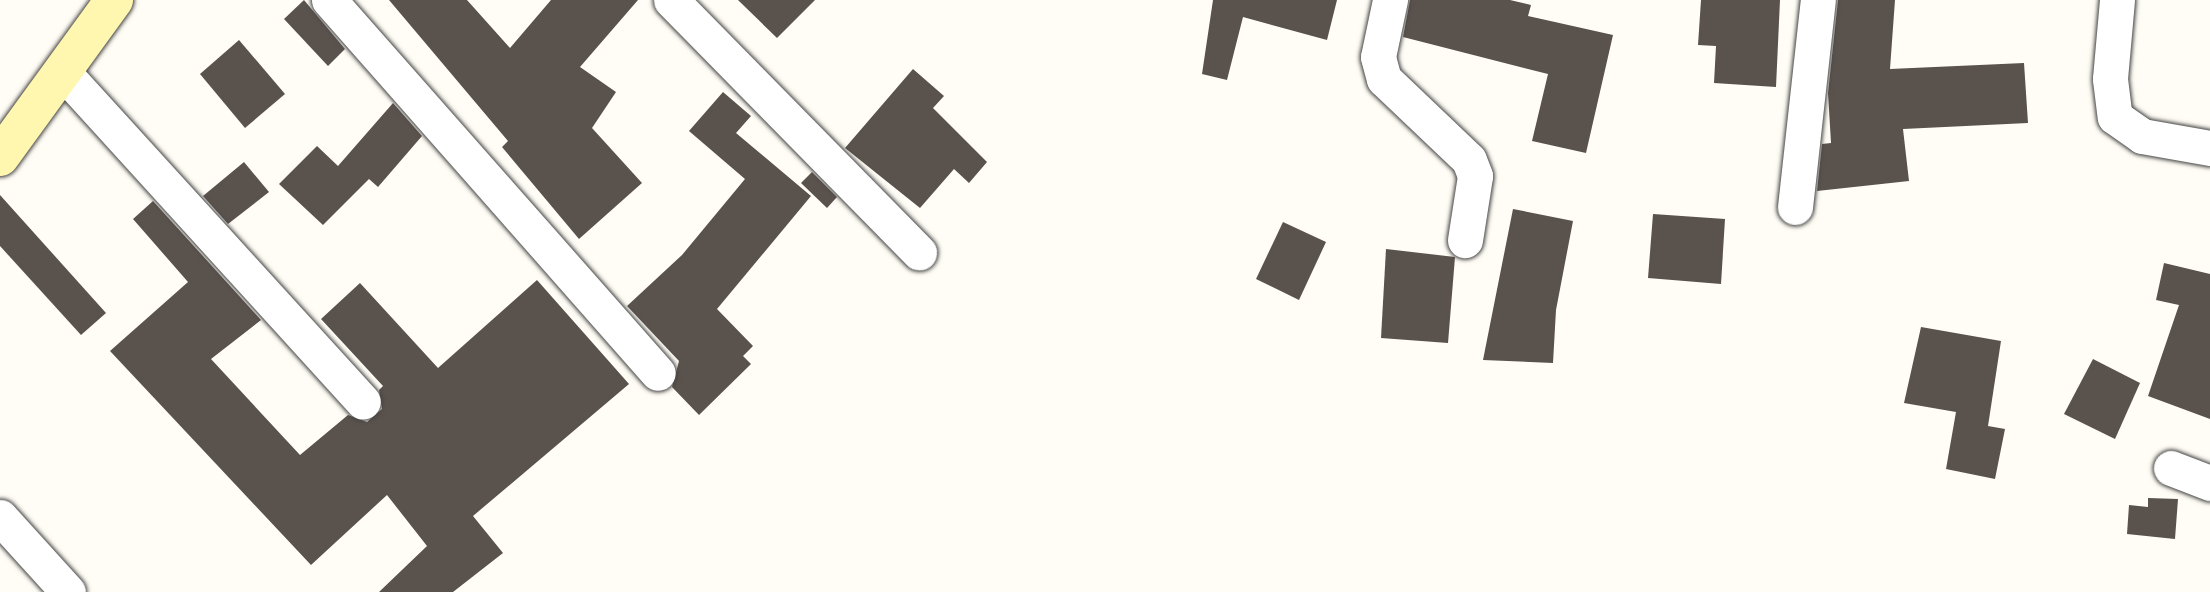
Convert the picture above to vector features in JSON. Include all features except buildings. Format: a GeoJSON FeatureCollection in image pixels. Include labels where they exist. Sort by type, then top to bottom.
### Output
{"type":"FeatureCollection","features":[{"type":"Feature","properties":{"kind":"main road"},"geometry":{"type":"LineString","coordinates":[[0,157],[111,1]]}},
{"type":"Feature","properties":{"kind":"street"},"geometry":{"type":"LineString","coordinates":[[329,0],[658,373]]}},
{"type":"Feature","properties":{"kind":"street"},"geometry":{"type":"LineString","coordinates":[[1390,0],[1378,57],[1384,79],[1469,160],[1475,176],[1465,240]]}},
{"type":"Feature","properties":{"kind":"street"},"geometry":{"type":"LineString","coordinates":[[1795,206],[1818,0]]}},
{"type":"Feature","properties":{"kind":"street"},"geometry":{"type":"LineString","coordinates":[[2117,0],[2110,79],[2115,117],[2142,136],[2210,148]]}},
{"type":"Feature","properties":{"kind":"street"},"geometry":{"type":"LineString","coordinates":[[677,2],[919,252]]}},
{"type":"Feature","properties":{"kind":"street"},"geometry":{"type":"LineString","coordinates":[[62,71],[363,402]]}},
{"type":"Feature","properties":{"kind":"street"},"geometry":{"type":"LineString","coordinates":[[2171,468],[2210,483]]}},
{"type":"Feature","properties":{"kind":"street"},"geometry":{"type":"LineString","coordinates":[[0,517],[68,592]]}}]}
